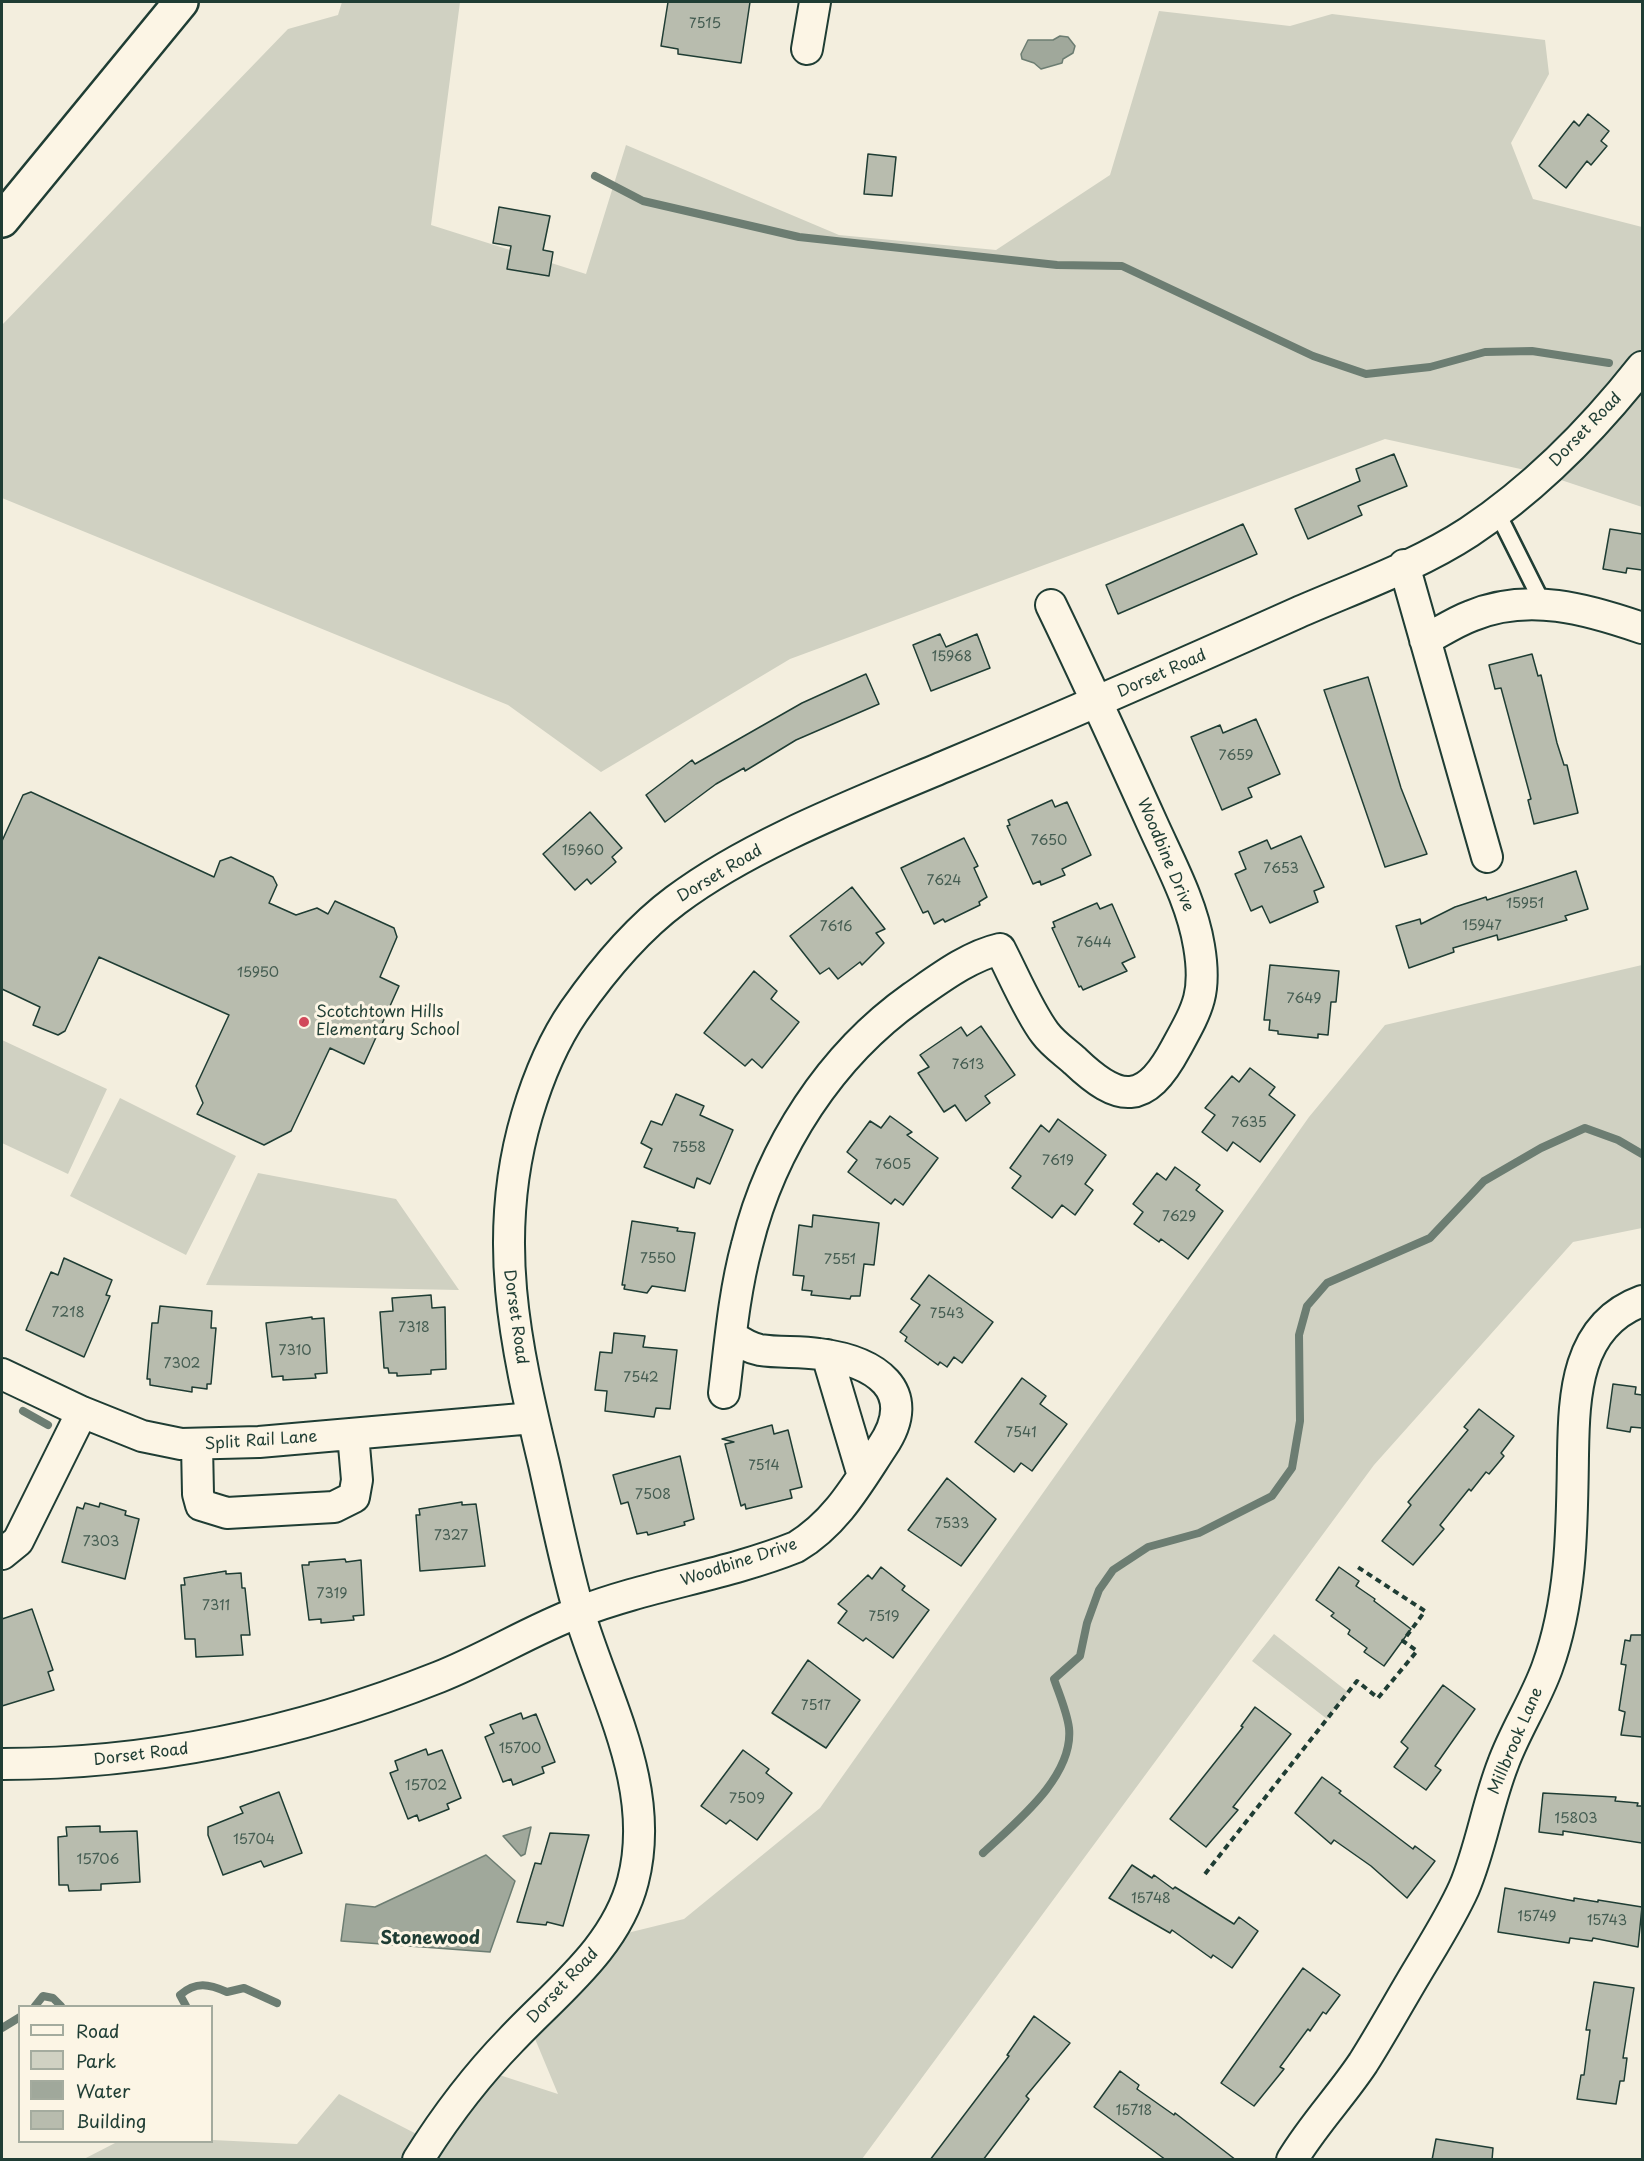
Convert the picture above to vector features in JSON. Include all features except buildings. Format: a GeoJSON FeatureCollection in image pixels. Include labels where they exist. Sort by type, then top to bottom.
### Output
{"type":"FeatureCollection","features":[{"type":"Feature","properties":{"kind":"highway"},"geometry":{"type":"LineString","coordinates":[[2,220],[181,2]]}},
{"type":"Feature","properties":{"kind":"street"},"geometry":{"type":"LineString","coordinates":[[807,49],[815,2]]}},
{"type":"Feature","properties":{"kind":"street","name":"Dorset Road"},"geometry":{"type":"LineString","coordinates":[[418,2160],[484,2070],[591,1958],[607,1938],[628,1896],[639,1840],[637,1795],[617,1720],[579,1612],[517,1347],[510,1298],[507,1258],[512,1184],[528,1112],[552,1049],[572,1015],[605,970],[647,925],[672,902],[718,872],[878,794],[1098,702],[1462,537],[1543,474],[1588,429],[1642,367]]}},
{"type":"Feature","properties":{"kind":"street"},"geometry":{"type":"LineString","coordinates":[[1404,565],[1487,856]]}},
{"type":"Feature","properties":{"kind":"street"},"geometry":{"type":"LineString","coordinates":[[1051,605],[1098,702]]}},
{"type":"Feature","properties":{"kind":"street"},"geometry":{"type":"LineString","coordinates":[[1425,639],[1471,616],[1503,606],[1560,605],[1606,616],[1642,628]]}},
{"type":"Feature","properties":{"kind":"street","name":"Woodbine Drive"},"geometry":{"type":"LineString","coordinates":[[579,1612],[796,1547],[826,1526],[891,1434],[898,1416],[896,1394],[891,1386],[872,1370],[827,1355],[759,1350],[731,1336],[747,1243],[761,1198],[787,1142],[836,1069],[860,1040],[897,1008],[943,976],[990,951],[1000,949],[1045,1033],[1094,1079],[1121,1094],[1136,1092],[1150,1082],[1173,1054],[1198,1008],[1203,990],[1199,945],[1191,911],[1098,702]]}},
{"type":"Feature","properties":{"kind":"street","name":"Millbrook Lane"},"geometry":{"type":"LineString","coordinates":[[1292,2160],[1307,2135],[1362,2064],[1463,1890],[1482,1840],[1492,1796],[1504,1762],[1547,1668],[1560,1623],[1571,1551],[1573,1429],[1582,1363],[1590,1343],[1603,1327],[1617,1315],[1642,1301]]}},
{"type":"Feature","properties":{"kind":"street"},"geometry":{"type":"LineString","coordinates":[[724,1393],[731,1336]]}},
{"type":"Feature","properties":{"kind":"street"},"geometry":{"type":"LineString","coordinates":[[827,1355],[863,1476]]}},
{"type":"Feature","properties":{"kind":"street","name":"Split Rail Lane"},"geometry":{"type":"LineString","coordinates":[[2,1374],[82,1412],[151,1438],[197,1445],[533,1418]]}},
{"type":"Feature","properties":{"kind":"street"},"geometry":{"type":"LineString","coordinates":[[10,1547],[82,1412]]}},
{"type":"Feature","properties":{"kind":"street"},"geometry":{"type":"LineString","coordinates":[[197,1445],[198,1494],[201,1505],[227,1513],[334,1507],[354,1497],[357,1480],[353,1434]]}},
{"type":"Feature","properties":{"kind":"street","name":"Dorset Road"},"geometry":{"type":"LineString","coordinates":[[2,1764],[117,1759],[182,1751],[252,1736],[370,1702],[441,1676],[579,1612]]}},
{"type":"Feature","properties":{"kind":"lane"},"geometry":{"type":"LineString","coordinates":[[1497,512],[1543,604]]}},
{"type":"Feature","properties":{"kind":"path"},"geometry":{"type":"LineString","coordinates":[[1205,1874],[1357,1682],[1378,1698],[1417,1651],[1403,1641],[1425,1611],[1356,1566]]}},
{"type":"Feature","properties":{"kind":"green space"},"geometry":{"type":"Polygon","coordinates":[[[342,2],[460,2],[431,225],[586,274],[626,145],[839,235],[996,250],[1110,175],[1159,11],[1290,26],[1332,14],[1545,40],[1549,74],[1511,143],[1533,199],[1642,227],[1642,507],[1543,474],[1385,439],[790,659],[601,772],[508,705],[2,498],[2,325],[288,29],[338,15],[342,2]]]}},
{"type":"Feature","properties":{"kind":"green space"},"geometry":{"type":"Polygon","coordinates":[[[1642,965],[1642,1228],[1573,1242],[1374,1465],[862,2159],[82,2160],[115,2143],[213,2143],[213,2140],[297,2144],[339,2094],[430,2141],[484,2070],[558,2094],[528,2022],[607,1938],[684,1919],[820,1808],[1309,1117],[1385,1025],[1642,965]]]}},
{"type":"Feature","properties":{"kind":"green space"},"geometry":{"type":"Polygon","coordinates":[[[2,1040],[107,1089],[68,1174],[2,1143],[2,1040]]]}},
{"type":"Feature","properties":{"kind":"green space"},"geometry":{"type":"Polygon","coordinates":[[[120,1098],[236,1156],[186,1255],[70,1196],[120,1098]]]}},
{"type":"Feature","properties":{"kind":"green space"},"geometry":{"type":"Polygon","coordinates":[[[258,1173],[396,1199],[459,1290],[206,1285],[258,1173]]]}},
{"type":"Feature","properties":{"kind":"green space"},"geometry":{"type":"Polygon","coordinates":[[[1274,1634],[1348,1692],[1327,1719],[1252,1661],[1274,1634]]]}},
{"type":"Feature","properties":{"kind":"water"},"geometry":{"type":"Polygon","coordinates":[[[1060,36],[1068,37],[1075,46],[1073,53],[1063,59],[1062,63],[1041,69],[1034,63],[1022,59],[1021,54],[1028,40],[1053,40],[1060,36]]]}},
{"type":"Feature","properties":{"kind":"water"},"geometry":{"type":"Polygon","coordinates":[[[531,1827],[525,1854],[521,1856],[503,1836],[531,1827]]]}},
{"type":"Feature","properties":{"kind":"water"},"geometry":{"type":"Polygon","coordinates":[[[486,1855],[515,1881],[490,1952],[341,1941],[346,1904],[375,1907],[486,1855]]]}},
{"type":"Feature","properties":{"kind":"waterway"},"geometry":{"type":"LineString","coordinates":[[595,176],[643,201],[799,237],[1057,265],[1122,266],[1313,356],[1366,374],[1430,367],[1485,352],[1532,351],[1609,363]]}},
{"type":"Feature","properties":{"kind":"waterway"},"geometry":{"type":"LineString","coordinates":[[983,1853],[1040,1798],[1062,1764],[1068,1746],[1069,1728],[1054,1679],[1080,1656],[1087,1623],[1099,1590],[1113,1570],[1148,1547],[1199,1533],[1272,1496],[1292,1468],[1300,1421],[1299,1335],[1307,1306],[1327,1283],[1430,1238],[1484,1181],[1541,1148],[1585,1128],[1618,1140],[1642,1154]]}},
{"type":"Feature","properties":{"kind":"waterway"},"geometry":{"type":"LineString","coordinates":[[23,1411],[48,1425]]}},
{"type":"Feature","properties":{"kind":"waterway"},"geometry":{"type":"LineString","coordinates":[[185,2005],[180,1995],[203,1985],[227,1992],[244,1988],[277,2003]]}},
{"type":"Feature","properties":{"kind":"waterway"},"geometry":{"type":"LineString","coordinates":[[36,2005],[43,1996],[53,1998],[60,2005]]}},
{"type":"Feature","properties":{"kind":"waterway"},"geometry":{"type":"LineString","coordinates":[[2,2028],[18,2018]]}},
{"type":"Feature","properties":{"kind":"place","name":"Scotchtown Hills Elementary School"},"geometry":{"type":"Point","coordinates":[304,1022]}},
{"type":"Feature","properties":{"kind":"district","name":"Stonewood"},"geometry":{"type":"Point","coordinates":[430,1939]}}]}
